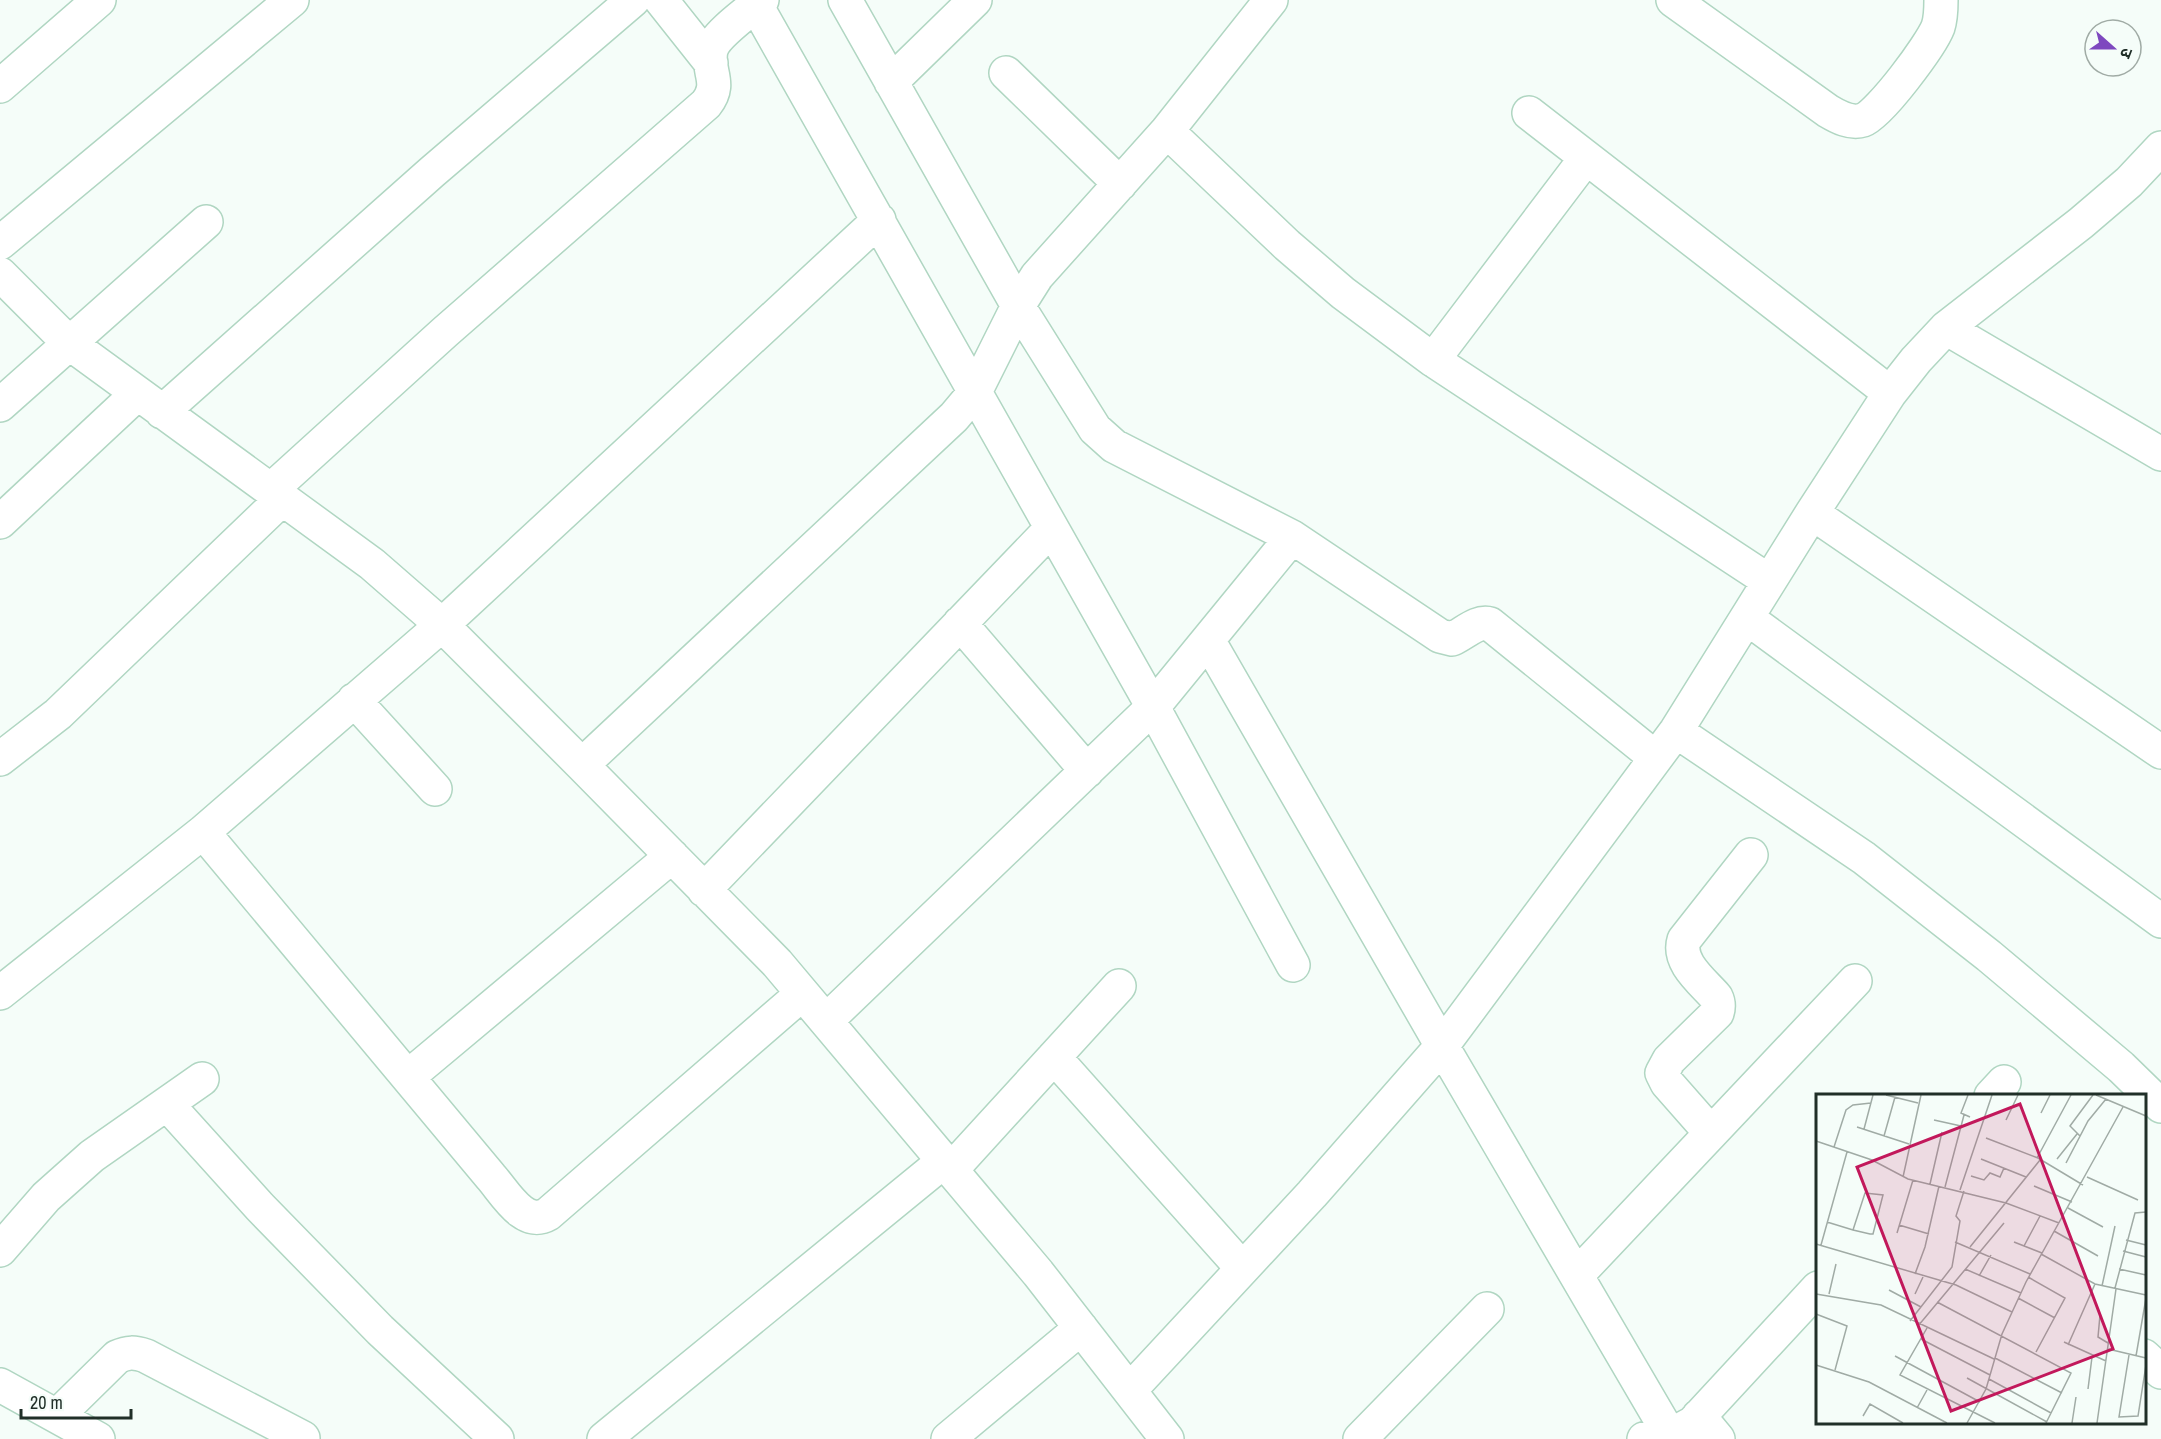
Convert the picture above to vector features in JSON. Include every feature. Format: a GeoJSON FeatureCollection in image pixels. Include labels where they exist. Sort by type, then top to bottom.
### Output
{"type":"FeatureCollection","features":[{"type":"Feature","properties":{"kind":"street"},"geometry":{"type":"LineString","coordinates":[[0,86],[99,0]]}},
{"type":"Feature","properties":{"kind":"street"},"geometry":{"type":"LineString","coordinates":[[0,243],[292,0]]}},
{"type":"Feature","properties":{"kind":"street"},"geometry":{"type":"LineString","coordinates":[[0,522],[432,172],[633,0]]}},
{"type":"Feature","properties":{"kind":"street"},"geometry":{"type":"LineString","coordinates":[[661,0],[711,63]]}},
{"type":"Feature","properties":{"kind":"street"},"geometry":{"type":"LineString","coordinates":[[845,0],[1018,306],[1095,429],[1104,438],[1114,446],[1292,537],[1440,636],[1452,639],[1485,622],[1496,627],[1656,758]]}},
{"type":"Feature","properties":{"kind":"street"},"geometry":{"type":"LineString","coordinates":[[891,82],[975,0]]}},
{"type":"Feature","properties":{"kind":"street"},"geometry":{"type":"LineString","coordinates":[[582,765],[954,417],[975,392],[1018,306],[1037,276],[1167,131],[1271,0]]}},
{"type":"Feature","properties":{"kind":"street"},"geometry":{"type":"LineString","coordinates":[[1673,0],[1828,111],[1852,121],[1860,121],[1877,111],[1929,44],[1938,27],[1941,0]]}},
{"type":"Feature","properties":{"kind":"street"},"geometry":{"type":"LineString","coordinates":[[0,759],[58,714],[277,494],[445,332],[706,104],[714,87],[712,48],[759,2],[1051,529],[1153,707],[1293,965]]}},
{"type":"Feature","properties":{"kind":"street"},"geometry":{"type":"LineString","coordinates":[[1006,73],[1120,184]]}},
{"type":"Feature","properties":{"kind":"street"},"geometry":{"type":"LineString","coordinates":[[1529,113],[1890,393]]}},
{"type":"Feature","properties":{"kind":"street"},"geometry":{"type":"LineString","coordinates":[[1167,131],[1295,252],[1343,293],[1433,360],[1769,581]]}},
{"type":"Feature","properties":{"kind":"street"},"geometry":{"type":"LineString","coordinates":[[1130,1390],[1312,1194],[1442,1046],[1676,731],[1812,513],[1890,393],[1916,360],[1946,328],[2082,223],[2129,182],[2161,148]]}},
{"type":"Feature","properties":{"kind":"street"},"geometry":{"type":"LineString","coordinates":[[1433,360],[1586,158]]}},
{"type":"Feature","properties":{"kind":"street"},"geometry":{"type":"LineString","coordinates":[[0,993],[203,832],[442,625],[879,220]]}},
{"type":"Feature","properties":{"kind":"street"},"geometry":{"type":"LineString","coordinates":[[0,405],[206,222]]}},
{"type":"Feature","properties":{"kind":"street"},"geometry":{"type":"LineString","coordinates":[[0,274],[69,343],[372,564],[442,625],[777,963],[1081,1328],[1167,1439]]}},
{"type":"Feature","properties":{"kind":"street"},"geometry":{"type":"LineString","coordinates":[[1946,328],[2161,454]]}},
{"type":"Feature","properties":{"kind":"street"},"geometry":{"type":"LineString","coordinates":[[1812,513],[2161,752]]}},
{"type":"Feature","properties":{"kind":"street"},"geometry":{"type":"LineString","coordinates":[[704,890],[1051,529]]}},
{"type":"Feature","properties":{"kind":"street"},"geometry":{"type":"LineString","coordinates":[[826,1021],[1153,707],[1292,537]]}},
{"type":"Feature","properties":{"kind":"street"},"geometry":{"type":"LineString","coordinates":[[1747,618],[2161,921]]}},
{"type":"Feature","properties":{"kind":"street"},"geometry":{"type":"LineString","coordinates":[[960,623],[1087,771]]}},
{"type":"Feature","properties":{"kind":"street"},"geometry":{"type":"LineString","coordinates":[[1208,640],[1577,1275],[1656,1436],[1687,1427],[1708,1428],[1816,1291]]}},
{"type":"Feature","properties":{"kind":"street"},"geometry":{"type":"LineString","coordinates":[[354,700],[435,789]]}},
{"type":"Feature","properties":{"kind":"street"},"geometry":{"type":"LineString","coordinates":[[1676,731],[1864,858],[1997,963],[2121,1067],[2161,1106]]}},
{"type":"Feature","properties":{"kind":"street"},"geometry":{"type":"LineString","coordinates":[[203,832],[526,1215],[541,1219],[548,1215],[802,994]]}},
{"type":"Feature","properties":{"kind":"street"},"geometry":{"type":"LineString","coordinates":[[1711,1133],[1667,1083],[1662,1073],[1668,1060],[1717,1013],[1719,1008],[1716,997],[1683,956],[1684,940],[1751,855]]}},
{"type":"Feature","properties":{"kind":"street"},"geometry":{"type":"LineString","coordinates":[[409,1076],[672,856]]}},
{"type":"Feature","properties":{"kind":"street"},"geometry":{"type":"LineString","coordinates":[[1577,1275],[1854,981]]}},
{"type":"Feature","properties":{"kind":"street"},"geometry":{"type":"LineString","coordinates":[[604,1439],[947,1166],[1054,1057],[1119,986]]}},
{"type":"Feature","properties":{"kind":"street"},"geometry":{"type":"LineString","coordinates":[[1054,1057],[1242,1268]]}},
{"type":"Feature","properties":{"kind":"street"},"geometry":{"type":"LineString","coordinates":[[1,1247],[46,1197],[92,1156],[202,1079]]}},
{"type":"Feature","properties":{"kind":"street"},"geometry":{"type":"LineString","coordinates":[[167,1104],[260,1207],[380,1330],[498,1439]]}},
{"type":"Feature","properties":{"kind":"street"},"geometry":{"type":"LineString","coordinates":[[1360,1439],[1487,1309]]}},
{"type":"Feature","properties":{"kind":"street"},"geometry":{"type":"LineString","coordinates":[[948,1439],[1081,1328]]}},
{"type":"Feature","properties":{"kind":"street"},"geometry":{"type":"LineString","coordinates":[[57,1416],[108,1364],[126,1353],[134,1352],[146,1356],[303,1438]]}},
{"type":"Feature","properties":{"kind":"street"},"geometry":{"type":"LineString","coordinates":[[2146,1357],[2161,1372]]}},
{"type":"Feature","properties":{"kind":"street"},"geometry":{"type":"LineString","coordinates":[[5,1397],[57,1416],[98,1439]]}}]}
